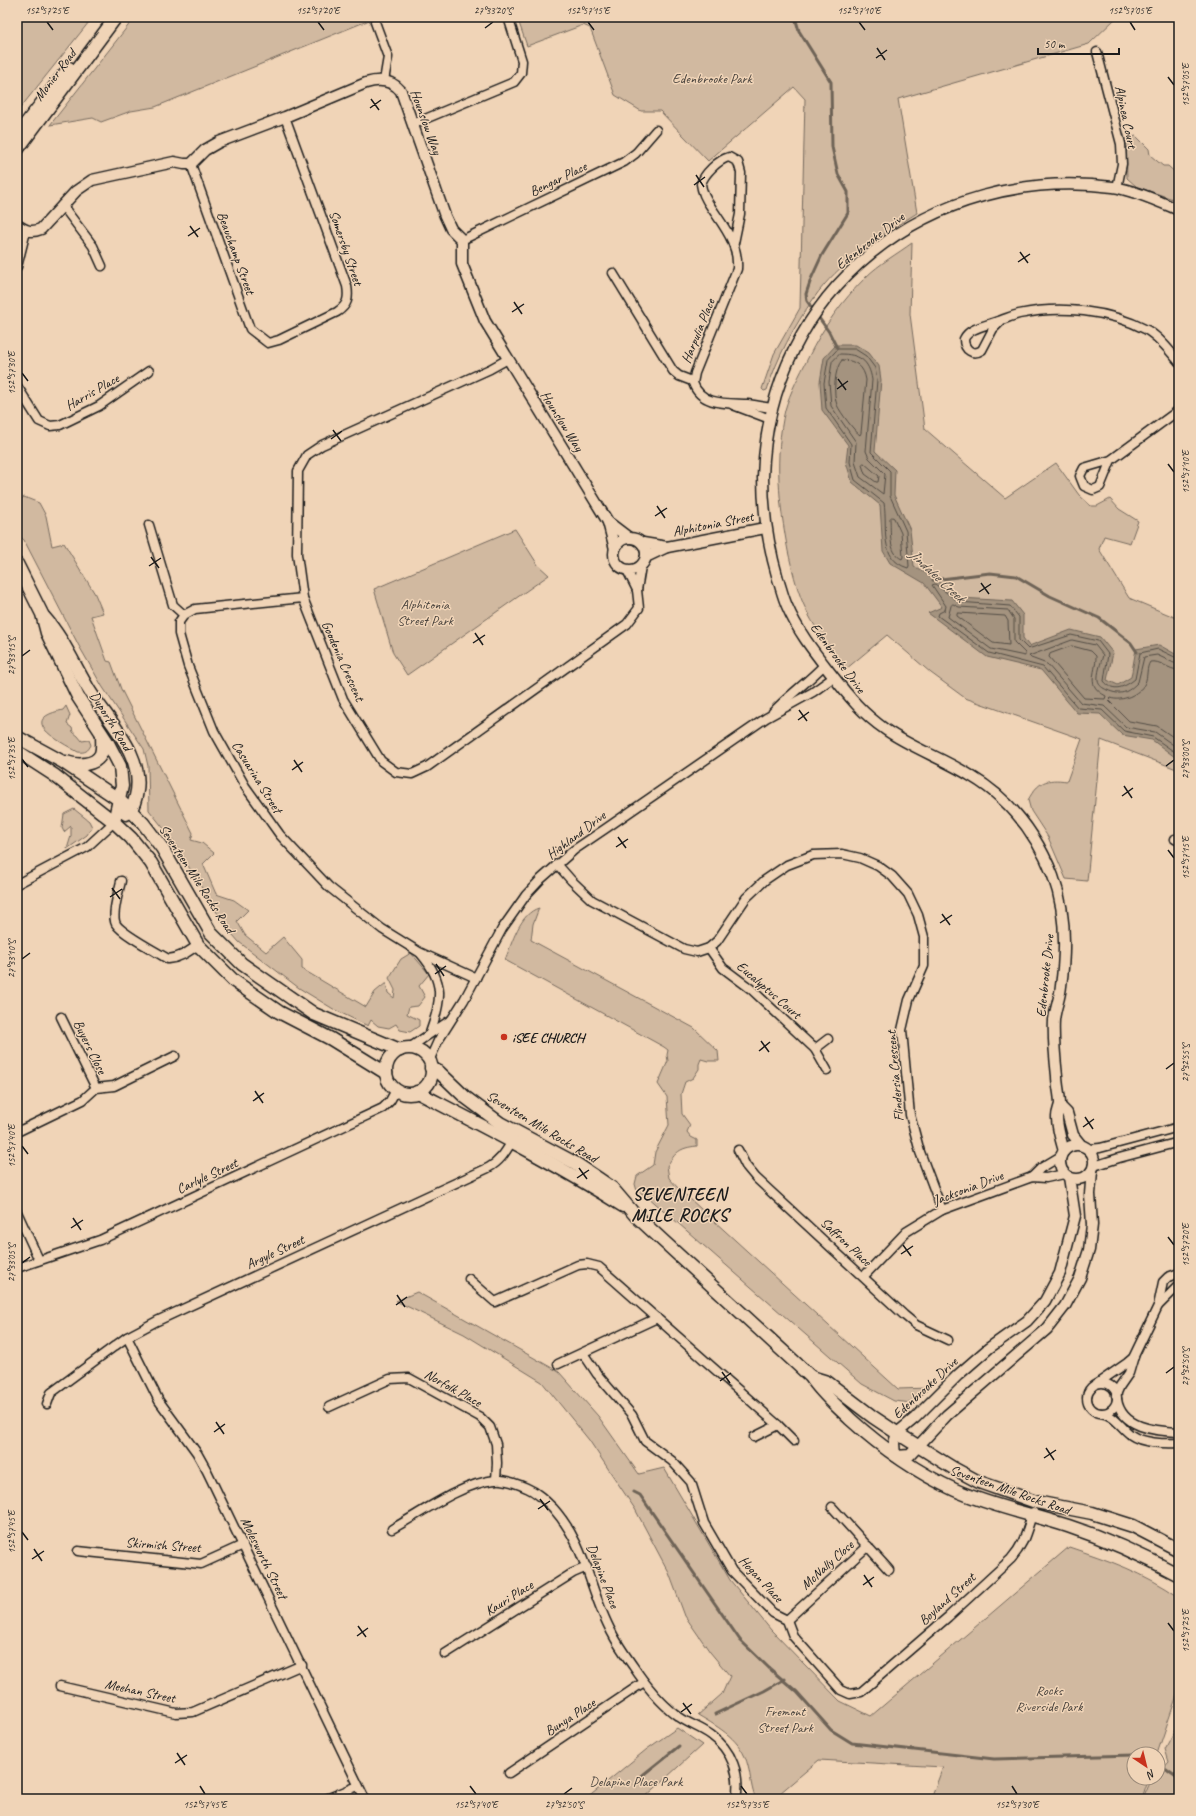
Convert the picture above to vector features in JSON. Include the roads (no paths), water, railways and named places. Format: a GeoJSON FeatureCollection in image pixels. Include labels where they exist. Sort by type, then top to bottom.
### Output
{"type":"FeatureCollection","features":[{"type":"Feature","properties":{"kind":"main road","name":"Monier Road"},"geometry":{"type":"LineString","coordinates":[[17,135],[71,65],[115,17]]}},
{"type":"Feature","properties":{"kind":"main road","name":"Monier Road"},"geometry":{"type":"LineString","coordinates":[[17,150],[115,17]]}},
{"type":"Feature","properties":{"kind":"main road","name":"Duporth Road"},"geometry":{"type":"LineString","coordinates":[[19,572],[42,614],[56,630],[89,690],[125,745],[134,762],[138,789],[131,811]]}},
{"type":"Feature","properties":{"kind":"main road","name":"Duporth Road"},"geometry":{"type":"LineString","coordinates":[[42,614],[47,633],[78,697],[102,734],[120,766],[122,786],[114,822]]}},
{"type":"Feature","properties":{"kind":"main road"},"geometry":{"type":"LineString","coordinates":[[63,762],[81,764],[95,760],[101,754],[102,734]]}},
{"type":"Feature","properties":{"kind":"main road","name":"Seventeen Mile Rocks Road"},"geometry":{"type":"LineString","coordinates":[[17,737],[63,762],[118,799],[143,823],[162,848],[211,933],[232,955],[314,1014],[404,1049]]}},
{"type":"Feature","properties":{"kind":"main road"},"geometry":{"type":"LineString","coordinates":[[17,751],[54,775],[114,822],[131,838],[151,863],[198,945],[234,981],[267,1004],[386,1072]]}},
{"type":"Feature","properties":{"kind":"main road"},"geometry":{"type":"LineString","coordinates":[[114,822],[131,811]]}},
{"type":"Feature","properties":{"kind":"main road"},"geometry":{"type":"LineString","coordinates":[[404,1049],[421,1052],[430,1064],[431,1075],[428,1082],[424,1088],[417,1092],[404,1093],[396,1090],[388,1080],[386,1072],[389,1059],[404,1049]]}},
{"type":"Feature","properties":{"kind":"main road","name":"Seventeen Mile Rocks Road"},"geometry":{"type":"LineString","coordinates":[[430,1064],[465,1097],[514,1137]]}},
{"type":"Feature","properties":{"kind":"main road","name":"Seventeen Mile Rocks Road"},"geometry":{"type":"LineString","coordinates":[[417,1092],[514,1137],[635,1214],[811,1377],[819,1390],[864,1432],[895,1456],[925,1475],[957,1490],[1110,1542],[1151,1560],[1179,1576]]}},
{"type":"Feature","properties":{"kind":"main road","name":"Seventeen Mile Rocks Road"},"geometry":{"type":"LineString","coordinates":[[811,1377],[827,1382],[873,1417],[897,1433],[952,1468],[979,1482],[1036,1502],[1092,1513],[1133,1526],[1179,1550]]}},
{"type":"Feature","properties":{"kind":"street"},"geometry":{"type":"LineString","coordinates":[[413,124],[514,82],[520,73],[522,61],[508,17]]}},
{"type":"Feature","properties":{"kind":"street"},"geometry":{"type":"LineString","coordinates":[[17,266],[21,228],[34,232],[41,229],[76,191],[92,180],[174,162],[191,164],[205,150],[219,142],[285,117],[366,83],[376,80],[384,81],[388,57],[375,22]]}},
{"type":"Feature","properties":{"kind":"street","name":"Alpinea Court"},"geometry":{"type":"LineString","coordinates":[[1097,52],[1121,144],[1122,164],[1117,188]]}},
{"type":"Feature","properties":{"kind":"street","name":"Hounslow Way"},"geometry":{"type":"LineString","coordinates":[[384,81],[397,86],[401,91],[445,216],[451,229],[462,240],[462,264],[484,321],[608,522],[615,549]]}},
{"type":"Feature","properties":{"kind":"street","name":"Somersby Street"},"geometry":{"type":"LineString","coordinates":[[268,343],[279,340],[337,312],[344,308],[349,298],[347,286],[285,117]]}},
{"type":"Feature","properties":{"kind":"street","name":"Bengar Place"},"geometry":{"type":"LineString","coordinates":[[462,240],[624,162],[636,153],[656,130]]}},
{"type":"Feature","properties":{"kind":"street","name":"Harpulia Place"},"geometry":{"type":"LineString","coordinates":[[734,242],[740,216],[741,173],[738,162],[729,157],[721,161],[706,174],[701,184],[704,196],[734,242],[737,257],[736,274],[692,382],[703,398],[733,405],[770,419]]}},
{"type":"Feature","properties":{"kind":"street","name":"Beauchamp Street"},"geometry":{"type":"LineString","coordinates":[[191,164],[250,329],[268,343]]}},
{"type":"Feature","properties":{"kind":"street","name":"Edenbrooke Drive"},"geometry":{"type":"LineString","coordinates":[[1062,1154],[1056,1115],[1060,1106],[1055,1052],[1054,1020],[1061,986],[1065,942],[1062,911],[1054,879],[1040,847],[1021,818],[993,790],[971,776],[886,730],[854,704],[808,644],[786,603],[769,549],[765,528],[763,494],[764,459],[772,408],[792,351],[810,320],[834,288],[855,266],[917,222],[945,209],[980,196],[1029,187],[1068,186],[1117,188],[1179,210]]}},
{"type":"Feature","properties":{"kind":"street"},"geometry":{"type":"LineString","coordinates":[[62,206],[94,246],[102,266]]}},
{"type":"Feature","properties":{"kind":"street"},"geometry":{"type":"LineString","coordinates":[[613,273],[673,371],[679,376],[692,382]]}},
{"type":"Feature","properties":{"kind":"street"},"geometry":{"type":"LineString","coordinates":[[1002,320],[993,329],[982,350],[974,352],[968,350],[964,341],[968,333],[1002,320],[1019,314],[1072,310],[1100,314],[1125,321],[1147,331],[1166,346],[1179,362]]}},
{"type":"Feature","properties":{"kind":"street","name":"Goodenia Crescent"},"geometry":{"type":"LineString","coordinates":[[508,359],[490,369],[322,445],[307,455],[298,471],[297,554],[303,598],[322,650],[343,699],[381,761],[396,772],[412,774],[427,767],[627,624],[639,608],[637,590],[641,566]]}},
{"type":"Feature","properties":{"kind":"street","name":"Harris Place"},"geometry":{"type":"LineString","coordinates":[[17,386],[39,421],[50,426],[60,425],[99,406],[149,372]]}},
{"type":"Feature","properties":{"kind":"street","name":"Harpulia Place"},"geometry":{"type":"LineString","coordinates":[[733,405],[749,404],[772,408]]}},
{"type":"Feature","properties":{"kind":"street"},"geometry":{"type":"LineString","coordinates":[[1111,460],[1179,410]]}},
{"type":"Feature","properties":{"kind":"street","name":"Hounslow Way"},"geometry":{"type":"LineString","coordinates":[[608,522],[629,538]]}},
{"type":"Feature","properties":{"kind":"street"},"geometry":{"type":"LineString","coordinates":[[149,525],[173,605],[184,615],[195,609],[303,598]]}},
{"type":"Feature","properties":{"kind":"street","name":"Alphitonia Street"},"geometry":{"type":"LineString","coordinates":[[646,557],[667,547],[765,528]]}},
{"type":"Feature","properties":{"kind":"street"},"geometry":{"type":"LineString","coordinates":[[629,538],[637,540],[643,544],[646,551],[646,557],[641,566],[637,569],[627,570],[619,566],[616,562],[615,549],[620,542],[629,538]]}},
{"type":"Feature","properties":{"kind":"street","name":"Alphitonia Street"},"geometry":{"type":"LineString","coordinates":[[643,544],[667,547]]}},
{"type":"Feature","properties":{"kind":"street","name":"Goodenia Crescent"},"geometry":{"type":"LineString","coordinates":[[627,570],[637,590]]}},
{"type":"Feature","properties":{"kind":"street","name":"Casuarina Street"},"geometry":{"type":"LineString","coordinates":[[184,615],[179,622],[179,634],[188,666],[214,732],[245,786],[280,835],[329,887],[382,930],[419,952],[476,978]]}},
{"type":"Feature","properties":{"kind":"street","name":"Highland Drive"},"geometry":{"type":"LineString","coordinates":[[766,718],[787,697],[805,685],[824,665]]}},
{"type":"Feature","properties":{"kind":"street","name":"Highland Drive"},"geometry":{"type":"LineString","coordinates":[[430,1064],[450,1020],[476,978],[502,929],[526,895],[557,864],[599,833],[766,718],[813,692],[834,677]]}},
{"type":"Feature","properties":{"kind":"street"},"geometry":{"type":"LineString","coordinates":[[17,884],[87,847],[114,822]]}},
{"type":"Feature","properties":{"kind":"street","name":"Flindersia Crescent"},"geometry":{"type":"LineString","coordinates":[[709,948],[746,898],[765,880],[787,865],[813,855],[842,854],[878,866],[892,876],[908,894],[918,915],[924,937],[924,966],[909,1000],[902,1030],[910,1115],[920,1152],[942,1210]]}},
{"type":"Feature","properties":{"kind":"street"},"geometry":{"type":"LineString","coordinates":[[557,864],[592,900],[684,949],[697,952],[709,948]]}},
{"type":"Feature","properties":{"kind":"street"},"geometry":{"type":"LineString","coordinates":[[121,881],[115,913],[116,923],[122,931],[168,959],[184,955],[198,945]]}},
{"type":"Feature","properties":{"kind":"street","name":"Eucalyptus Court"},"geometry":{"type":"LineString","coordinates":[[709,948],[724,968],[751,989],[815,1049],[827,1070]]}},
{"type":"Feature","properties":{"kind":"street"},"geometry":{"type":"LineString","coordinates":[[419,952],[431,965],[437,978],[440,995],[437,1012],[430,1033]]}},
{"type":"Feature","properties":{"kind":"street","name":"Buyers Close"},"geometry":{"type":"LineString","coordinates":[[61,1017],[96,1088]]}},
{"type":"Feature","properties":{"kind":"street","name":"Highland Drive"},"geometry":{"type":"LineString","coordinates":[[404,1049],[450,1020]]}},
{"type":"Feature","properties":{"kind":"street"},"geometry":{"type":"LineString","coordinates":[[815,1049],[828,1039]]}},
{"type":"Feature","properties":{"kind":"street"},"geometry":{"type":"LineString","coordinates":[[17,1132],[83,1100],[96,1088],[114,1086],[175,1056]]}},
{"type":"Feature","properties":{"kind":"street","name":"Carlyle Street"},"geometry":{"type":"LineString","coordinates":[[17,1268],[100,1240],[383,1108],[390,1101],[396,1090]]}},
{"type":"Feature","properties":{"kind":"street","name":"Edenbrooke Drive"},"geometry":{"type":"LineString","coordinates":[[1060,1106],[1067,1113],[1073,1135],[1085,1147]]}},
{"type":"Feature","properties":{"kind":"street"},"geometry":{"type":"LineString","coordinates":[[1179,1127],[1100,1148],[1072,1145],[1062,1154],[1061,1168],[1067,1176],[1080,1179],[1085,1178],[1093,1168],[1119,1158],[1179,1142]]}},
{"type":"Feature","properties":{"kind":"street","name":"Argyle Street"},"geometry":{"type":"LineString","coordinates":[[47,1404],[51,1393],[127,1337],[157,1321],[488,1168],[497,1163],[504,1156],[514,1137]]}},
{"type":"Feature","properties":{"kind":"street"},"geometry":{"type":"LineString","coordinates":[[895,1456],[910,1455],[947,1414],[1047,1329],[1065,1306],[1080,1278],[1089,1250],[1092,1225],[1090,1194],[1094,1157],[1085,1147]]}},
{"type":"Feature","properties":{"kind":"street","name":"Saffron Place"},"geometry":{"type":"LineString","coordinates":[[738,1150],[746,1166],[756,1178],[916,1325],[948,1340]]}},
{"type":"Feature","properties":{"kind":"street","name":"Jacksonia Drive"},"geometry":{"type":"LineString","coordinates":[[1032,1177],[1041,1168],[1062,1154]]}},
{"type":"Feature","properties":{"kind":"street","name":"Edenbrooke Drive"},"geometry":{"type":"LineString","coordinates":[[895,1456],[894,1443],[897,1433],[915,1418],[958,1375],[989,1348],[1027,1321],[1044,1301],[1060,1273],[1075,1216],[1067,1176]]}},
{"type":"Feature","properties":{"kind":"street","name":"Jacksonia Drive"},"geometry":{"type":"LineString","coordinates":[[864,1276],[906,1232],[942,1210],[1032,1177],[1046,1178],[1067,1176]]}},
{"type":"Feature","properties":{"kind":"street"},"geometry":{"type":"LineString","coordinates":[[17,1212],[39,1260]]}},
{"type":"Feature","properties":{"kind":"street"},"geometry":{"type":"LineString","coordinates":[[469,1279],[495,1302],[578,1265],[587,1264],[599,1267],[778,1425],[794,1441]]}},
{"type":"Feature","properties":{"kind":"street"},"geometry":{"type":"LineString","coordinates":[[1100,1412],[1111,1409],[1120,1386],[1129,1373],[1134,1356],[1158,1306],[1163,1282],[1171,1275],[1179,1273]]}},
{"type":"Feature","properties":{"kind":"street"},"geometry":{"type":"LineString","coordinates":[[1158,1306],[1179,1285]]}},
{"type":"Feature","properties":{"kind":"street"},"geometry":{"type":"LineString","coordinates":[[558,1364],[657,1318]]}},
{"type":"Feature","properties":{"kind":"street","name":"Molesworth Street"},"geometry":{"type":"LineString","coordinates":[[127,1337],[159,1402],[197,1453],[302,1665],[365,1799]]}},
{"type":"Feature","properties":{"kind":"street","name":"Hogan Place"},"geometry":{"type":"LineString","coordinates":[[583,1353],[597,1374],[632,1415],[645,1440],[672,1461],[691,1482],[704,1523],[732,1571],[773,1613],[787,1620],[794,1636],[841,1690],[850,1694]]}},
{"type":"Feature","properties":{"kind":"street"},"geometry":{"type":"LineString","coordinates":[[1134,1356],[1127,1363],[1089,1390],[1087,1402],[1092,1409],[1111,1416],[1136,1438],[1179,1443]]}},
{"type":"Feature","properties":{"kind":"street","name":"Norfolk Place"},"geometry":{"type":"LineString","coordinates":[[329,1407],[390,1378],[409,1378],[480,1417],[490,1426],[496,1444],[496,1480]]}},
{"type":"Feature","properties":{"kind":"street"},"geometry":{"type":"LineString","coordinates":[[1096,1384],[1108,1384],[1114,1389],[1120,1410],[1127,1418],[1136,1424],[1158,1431],[1179,1432]]}},
{"type":"Feature","properties":{"kind":"street"},"geometry":{"type":"LineString","coordinates":[[754,1437],[778,1425]]}},
{"type":"Feature","properties":{"kind":"street","name":"Delapine Place"},"geometry":{"type":"LineString","coordinates":[[392,1529],[463,1488],[496,1480],[509,1482],[528,1488],[544,1498],[559,1515],[574,1540],[587,1567],[601,1608],[612,1634],[644,1682],[663,1704],[676,1716],[712,1735],[724,1747],[737,1772],[739,1787],[736,1799]]}},
{"type":"Feature","properties":{"kind":"street","name":"Boyland Street"},"geometry":{"type":"LineString","coordinates":[[850,1694],[861,1692],[948,1617],[1011,1559],[1020,1549],[1024,1541],[1036,1502]]}},
{"type":"Feature","properties":{"kind":"street","name":"McNally Close"},"geometry":{"type":"LineString","coordinates":[[832,1507],[889,1570]]}},
{"type":"Feature","properties":{"kind":"street","name":"Skirmish Street"},"geometry":{"type":"LineString","coordinates":[[78,1551],[201,1564],[243,1545]]}},
{"type":"Feature","properties":{"kind":"street","name":"McNally Close"},"geometry":{"type":"LineString","coordinates":[[787,1620],[868,1546]]}},
{"type":"Feature","properties":{"kind":"street","name":"Kauri Place"},"geometry":{"type":"LineString","coordinates":[[446,1654],[572,1573],[587,1567]]}},
{"type":"Feature","properties":{"kind":"street","name":"Meehan Street"},"geometry":{"type":"LineString","coordinates":[[60,1686],[176,1713],[193,1712],[302,1665]]}},
{"type":"Feature","properties":{"kind":"street","name":"Bunya Place"},"geometry":{"type":"LineString","coordinates":[[509,1773],[644,1682]]}},
{"type":"Feature","properties":{"kind":"street"},"geometry":{"type":"LineString","coordinates":[[326,1799],[358,1786]]}},
{"type":"Feature","properties":{"kind":"water"},"geometry":{"type":"Polygon","coordinates":[[[836,345],[856,345],[869,353],[879,366],[881,380],[875,451],[895,470],[894,495],[910,530],[914,566],[935,579],[960,598],[1012,601],[1023,615],[1023,638],[1029,646],[1071,630],[1100,637],[1113,653],[1107,680],[1118,685],[1131,677],[1136,649],[1159,645],[1179,656],[1179,760],[1152,740],[1122,735],[1100,714],[1077,713],[1041,670],[987,657],[928,613],[942,607],[924,583],[890,563],[883,551],[880,505],[852,482],[846,462],[848,445],[822,410],[820,382],[824,358],[836,345]]]}},
{"type":"Feature","properties":{"kind":"waterway","name":"Jindalee Creek"},"geometry":{"type":"LineString","coordinates":[[795,17],[799,31],[831,82],[832,147],[838,174],[848,192],[848,213],[822,255],[806,294],[807,301],[829,332],[837,348]]}},
{"type":"Feature","properties":{"kind":"waterway"},"geometry":{"type":"LineString","coordinates":[[933,580],[990,573],[1016,576],[1050,596],[1099,618],[1131,643],[1137,652]]}},
{"type":"Feature","properties":{"kind":"waterway"},"geometry":{"type":"LineString","coordinates":[[634,1492],[640,1495],[740,1640],[797,1692],[831,1730],[852,1743],[994,1759],[1126,1755]]}},
{"type":"Feature","properties":{"kind":"waterway"},"geometry":{"type":"LineString","coordinates":[[715,1714],[764,1691],[785,1679]]}},
{"type":"Feature","properties":{"kind":"waterway"},"geometry":{"type":"LineString","coordinates":[[639,1778],[679,1746]]}},
{"type":"Feature","properties":{"kind":"waterway"},"geometry":{"type":"LineString","coordinates":[[1166,1770],[1179,1779]]}},
{"type":"Feature","properties":{"kind":"place","name":"iSEE CHURCH"},"geometry":{"type":"Point","coordinates":[504,1037]}},
{"type":"Feature","properties":{"kind":"district","name":"SEVENTEEN MILE ROCKS"},"geometry":{"type":"Point","coordinates":[680,1204]}},
{"type":"Feature","properties":{"kind":"park label","name":"Edenbrooke Park"},"geometry":{"type":"Point","coordinates":[712,78]}},
{"type":"Feature","properties":{"kind":"park label","name":"Alphitonia Street Park"},"geometry":{"type":"Point","coordinates":[425,612]}},
{"type":"Feature","properties":{"kind":"park label","name":"Rocks Riverside Park"},"geometry":{"type":"Point","coordinates":[1049,1698]}},
{"type":"Feature","properties":{"kind":"park label","name":"Fremont Street Park"},"geometry":{"type":"Point","coordinates":[785,1720]}},
{"type":"Feature","properties":{"kind":"park label","name":"Delapine Place Park"},"geometry":{"type":"Point","coordinates":[636,1781]}}]}
